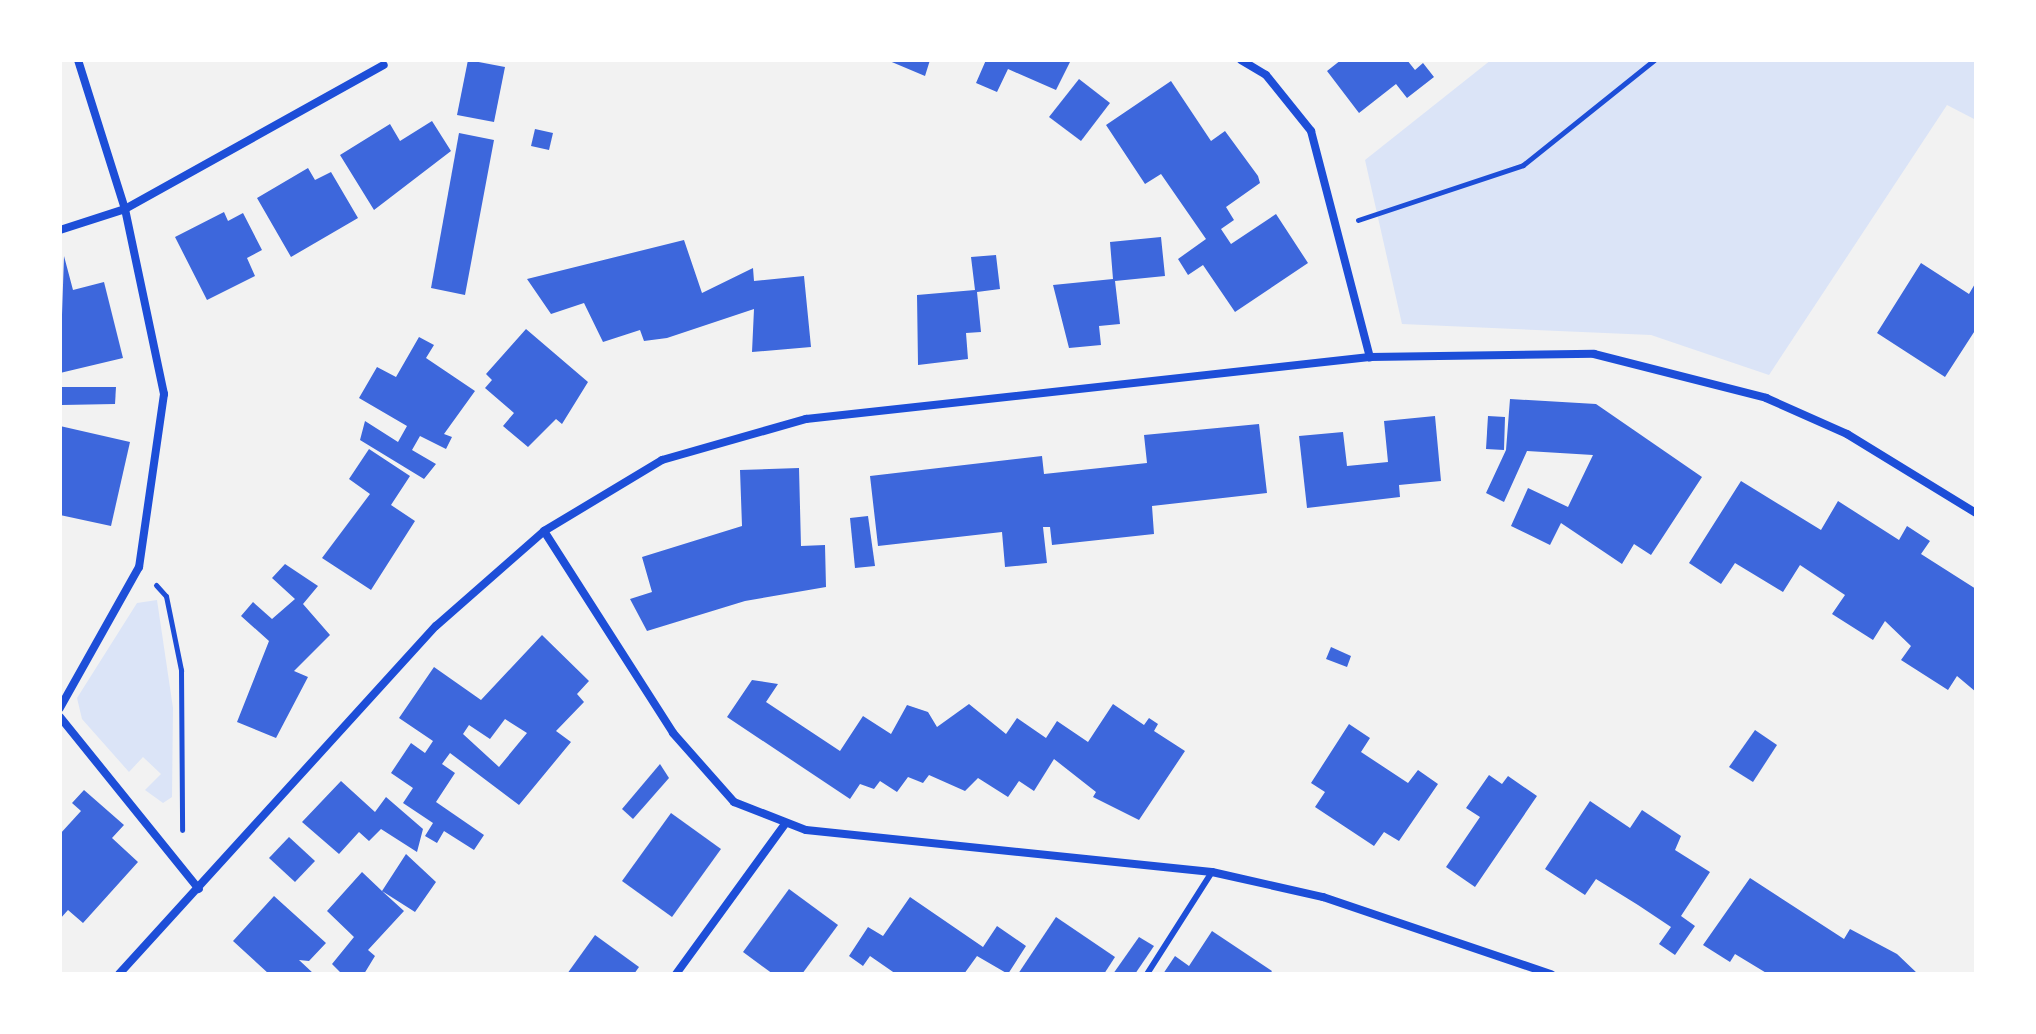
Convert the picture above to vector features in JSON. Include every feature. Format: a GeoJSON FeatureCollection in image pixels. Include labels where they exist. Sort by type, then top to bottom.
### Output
{"type":"FeatureCollection","features":[{"type":"Feature","properties":{"kind":"street"},"geometry":{"type":"LineString","coordinates":[[60,708],[139,567],[164,394],[125,209],[78,60]]}},
{"type":"Feature","properties":{"kind":"street"},"geometry":{"type":"LineString","coordinates":[[1241,60],[1266,75],[1311,131],[1370,357]]}},
{"type":"Feature","properties":{"kind":"street"},"geometry":{"type":"LineString","coordinates":[[60,230],[125,209],[384,65]]}},
{"type":"Feature","properties":{"kind":"street"},"geometry":{"type":"LineString","coordinates":[[119,974],[436,626],[544,531],[662,460],[806,419],[1370,357],[1594,354],[1687,372],[1847,434],[1976,513]]}},
{"type":"Feature","properties":{"kind":"street"},"geometry":{"type":"LineString","coordinates":[[544,531],[673,733],[734,802],[785,824],[1212,872],[1323,897],[1546,973]]}},
{"type":"Feature","properties":{"kind":"street"},"geometry":{"type":"LineString","coordinates":[[60,717],[199,889]]}},
{"type":"Feature","properties":{"kind":"street"},"geometry":{"type":"LineString","coordinates":[[676,974],[785,824]]}},
{"type":"Feature","properties":{"kind":"lane"},"geometry":{"type":"LineString","coordinates":[[1147,974],[1212,872]]}},
{"type":"Feature","properties":{"kind":"path"},"geometry":{"type":"LineString","coordinates":[[1338,226],[1523,165],[1654,60]]}},
{"type":"Feature","properties":{"kind":"path"},"geometry":{"type":"LineString","coordinates":[[139,567],[166,596],[181,670],[181,866]]}},
{"type":"Feature","properties":{"kind":"shaded area"},"geometry":{"type":"Polygon","coordinates":[[[1491,60],[1976,60],[1976,120],[1947,105],[1769,375],[1651,335],[1402,324],[1365,160],[1491,60]]]}},
{"type":"Feature","properties":{"kind":"shaded area"},"geometry":{"type":"Polygon","coordinates":[[[157,600],[173,708],[172,797],[163,803],[145,790],[161,774],[143,757],[129,772],[82,719],[77,698],[137,603],[157,600]]]}},
{"type":"Feature","properties":{"kind":"building"},"geometry":{"type":"Polygon","coordinates":[[[468,60],[505,67],[494,122],[457,115],[468,60]]]}},
{"type":"Feature","properties":{"kind":"building"},"geometry":{"type":"Polygon","coordinates":[[[887,60],[930,60],[925,76],[887,60]]]}},
{"type":"Feature","properties":{"kind":"building"},"geometry":{"type":"Polygon","coordinates":[[[986,60],[1071,60],[1056,90],[1008,69],[997,92],[976,83],[986,60]]]}},
{"type":"Feature","properties":{"kind":"building"},"geometry":{"type":"Polygon","coordinates":[[[1341,60],[1407,60],[1415,70],[1423,63],[1434,77],[1407,98],[1396,84],[1359,113],[1327,71],[1341,60]]]}},
{"type":"Feature","properties":{"kind":"building"},"geometry":{"type":"Polygon","coordinates":[[[1079,79],[1110,103],[1081,141],[1049,117],[1079,79]]]}},
{"type":"Feature","properties":{"kind":"building"},"geometry":{"type":"Polygon","coordinates":[[[1171,81],[1211,141],[1225,131],[1258,176],[1260,183],[1226,207],[1234,220],[1221,229],[1231,244],[1276,214],[1308,263],[1235,312],[1203,265],[1188,275],[1178,259],[1206,239],[1161,174],[1145,184],[1106,125],[1171,81]]]}},
{"type":"Feature","properties":{"kind":"building"},"geometry":{"type":"Polygon","coordinates":[[[432,121],[451,151],[374,210],[340,155],[390,124],[400,141],[432,121]]]}},
{"type":"Feature","properties":{"kind":"building"},"geometry":{"type":"Polygon","coordinates":[[[535,129],[553,133],[549,150],[531,146],[535,129]]]}},
{"type":"Feature","properties":{"kind":"building"},"geometry":{"type":"Polygon","coordinates":[[[459,133],[494,140],[465,295],[431,288],[459,133]]]}},
{"type":"Feature","properties":{"kind":"building"},"geometry":{"type":"Polygon","coordinates":[[[308,168],[315,180],[331,172],[358,218],[291,257],[257,198],[308,168]]]}},
{"type":"Feature","properties":{"kind":"building"},"geometry":{"type":"Polygon","coordinates":[[[224,212],[228,221],[243,213],[262,250],[247,258],[255,276],[207,300],[175,237],[224,212]]]}},
{"type":"Feature","properties":{"kind":"building"},"geometry":{"type":"Polygon","coordinates":[[[1161,237],[1165,276],[1115,281],[1120,324],[1099,326],[1101,345],[1069,348],[1053,285],[1113,279],[1110,242],[1161,237]]]}},
{"type":"Feature","properties":{"kind":"building"},"geometry":{"type":"Polygon","coordinates":[[[684,240],[702,293],[753,268],[754,281],[804,276],[811,347],[752,352],[754,309],[667,338],[644,341],[640,330],[603,342],[584,303],[551,314],[527,279],[684,240]]]}},
{"type":"Feature","properties":{"kind":"building"},"geometry":{"type":"Polygon","coordinates":[[[996,255],[1000,289],[977,292],[981,332],[966,333],[968,359],[918,365],[917,295],[975,290],[971,257],[996,255]]]}},
{"type":"Feature","properties":{"kind":"building"},"geometry":{"type":"Polygon","coordinates":[[[64,256],[73,290],[104,282],[123,358],[60,373],[64,256]]]}},
{"type":"Feature","properties":{"kind":"building"},"geometry":{"type":"Polygon","coordinates":[[[1921,263],[1969,294],[1976,282],[1976,329],[1945,377],[1877,333],[1921,263]]]}},
{"type":"Feature","properties":{"kind":"building"},"geometry":{"type":"Polygon","coordinates":[[[526,329],[588,382],[562,424],[556,419],[528,447],[503,426],[514,413],[485,388],[492,380],[486,374],[526,329]]]}},
{"type":"Feature","properties":{"kind":"building"},"geometry":{"type":"Polygon","coordinates":[[[419,337],[434,345],[426,358],[475,391],[444,434],[452,437],[446,449],[420,436],[412,450],[436,464],[424,479],[360,440],[365,421],[398,442],[407,426],[359,398],[377,367],[396,377],[419,337]]]}},
{"type":"Feature","properties":{"kind":"building"},"geometry":{"type":"Polygon","coordinates":[[[62,387],[116,387],[115,404],[62,405],[62,387]]]}},
{"type":"Feature","properties":{"kind":"building"},"geometry":{"type":"Polygon","coordinates":[[[1510,399],[1596,404],[1702,477],[1651,555],[1634,544],[1622,564],[1561,523],[1550,545],[1511,526],[1528,488],[1568,507],[1593,455],[1527,451],[1504,502],[1486,493],[1506,450],[1510,399]]]}},
{"type":"Feature","properties":{"kind":"building"},"geometry":{"type":"Polygon","coordinates":[[[1435,416],[1441,481],[1399,485],[1400,497],[1307,508],[1299,436],[1343,432],[1347,466],[1388,462],[1384,421],[1435,416]]]}},
{"type":"Feature","properties":{"kind":"building"},"geometry":{"type":"Polygon","coordinates":[[[1488,416],[1505,417],[1504,450],[1486,449],[1488,416]]]}},
{"type":"Feature","properties":{"kind":"building"},"geometry":{"type":"Polygon","coordinates":[[[1259,424],[1267,493],[1152,506],[1154,534],[1052,545],[1050,527],[1043,527],[1047,563],[1005,567],[1002,532],[878,546],[870,476],[1042,456],[1044,474],[1147,463],[1144,435],[1259,424]]]}},
{"type":"Feature","properties":{"kind":"building"},"geometry":{"type":"Polygon","coordinates":[[[60,426],[130,442],[111,526],[60,515],[60,426]]]}},
{"type":"Feature","properties":{"kind":"building"},"geometry":{"type":"Polygon","coordinates":[[[369,449],[410,476],[391,505],[415,521],[371,590],[322,558],[370,494],[349,479],[369,449]]]}},
{"type":"Feature","properties":{"kind":"building"},"geometry":{"type":"Polygon","coordinates":[[[799,468],[801,546],[825,545],[826,587],[745,601],[647,631],[630,599],[652,592],[642,557],[742,526],[740,470],[799,468]]]}},
{"type":"Feature","properties":{"kind":"building"},"geometry":{"type":"Polygon","coordinates":[[[1741,481],[1821,530],[1838,501],[1899,540],[1907,526],[1930,541],[1921,554],[1976,589],[1976,692],[1957,676],[1948,690],[1901,660],[1911,646],[1885,621],[1873,640],[1832,614],[1845,595],[1800,565],[1783,592],[1735,563],[1721,584],[1689,563],[1741,481]]]}},
{"type":"Feature","properties":{"kind":"building"},"geometry":{"type":"Polygon","coordinates":[[[868,516],[875,566],[855,568],[850,518],[868,516]]]}},
{"type":"Feature","properties":{"kind":"building"},"geometry":{"type":"Polygon","coordinates":[[[285,564],[318,586],[303,604],[330,635],[294,671],[308,677],[276,738],[237,722],[269,641],[241,616],[253,602],[272,619],[295,599],[272,578],[285,564]]]}},
{"type":"Feature","properties":{"kind":"building"},"geometry":{"type":"Polygon","coordinates":[[[542,635],[589,681],[577,694],[584,702],[556,731],[571,742],[519,805],[450,753],[442,764],[455,773],[436,802],[484,835],[474,850],[444,831],[437,843],[425,836],[433,823],[403,803],[413,788],[391,773],[411,743],[425,753],[433,741],[399,718],[434,667],[481,700],[542,635]],[[505,719],[490,739],[469,725],[463,734],[499,767],[527,733],[505,719]]]}},
{"type":"Feature","properties":{"kind":"building"},"geometry":{"type":"Polygon","coordinates":[[[1331,647],[1351,656],[1347,667],[1326,659],[1331,647]]]}},
{"type":"Feature","properties":{"kind":"building"},"geometry":{"type":"Polygon","coordinates":[[[752,680],[778,684],[766,702],[840,751],[863,716],[891,734],[907,705],[928,712],[937,727],[969,704],[1006,734],[1017,718],[1046,738],[1057,721],[1088,742],[1113,704],[1144,725],[1149,718],[1158,724],[1154,731],[1185,751],[1139,820],[1093,797],[1096,792],[1054,759],[1034,791],[1019,781],[1008,797],[978,778],[965,791],[929,775],[923,783],[908,777],[897,792],[880,781],[874,789],[860,784],[850,799],[727,717],[752,680]]]}},
{"type":"Feature","properties":{"kind":"building"},"geometry":{"type":"Polygon","coordinates":[[[1349,724],[1370,738],[1361,752],[1408,783],[1418,770],[1438,784],[1399,841],[1384,832],[1374,846],[1315,807],[1325,792],[1311,783],[1349,724]]]}},
{"type":"Feature","properties":{"kind":"building"},"geometry":{"type":"Polygon","coordinates":[[[1755,730],[1777,745],[1753,782],[1729,767],[1755,730]]]}},
{"type":"Feature","properties":{"kind":"building"},"geometry":{"type":"Polygon","coordinates":[[[660,764],[669,778],[633,819],[622,809],[660,764]]]}},
{"type":"Feature","properties":{"kind":"building"},"geometry":{"type":"Polygon","coordinates":[[[1489,775],[1502,784],[1508,776],[1537,796],[1475,887],[1446,867],[1480,817],[1466,808],[1489,775]]]}},
{"type":"Feature","properties":{"kind":"building"},"geometry":{"type":"Polygon","coordinates":[[[341,781],[375,812],[386,797],[423,829],[417,852],[381,829],[369,841],[359,832],[339,854],[302,822],[341,781]]]}},
{"type":"Feature","properties":{"kind":"building"},"geometry":{"type":"Polygon","coordinates":[[[84,790],[124,825],[112,838],[138,862],[83,923],[68,910],[60,919],[60,834],[81,811],[72,803],[84,790]]]}},
{"type":"Feature","properties":{"kind":"building"},"geometry":{"type":"Polygon","coordinates":[[[1590,801],[1630,828],[1642,810],[1681,836],[1675,850],[1710,872],[1681,916],[1695,926],[1675,955],[1659,944],[1671,927],[1638,905],[1596,879],[1585,895],[1545,869],[1590,801]]]}},
{"type":"Feature","properties":{"kind":"building"},"geometry":{"type":"Polygon","coordinates":[[[671,813],[721,849],[672,917],[622,881],[671,813]]]}},
{"type":"Feature","properties":{"kind":"building"},"geometry":{"type":"Polygon","coordinates":[[[289,837],[315,861],[295,882],[269,858],[289,837]]]}},
{"type":"Feature","properties":{"kind":"building"},"geometry":{"type":"Polygon","coordinates":[[[406,854],[436,882],[415,912],[382,891],[406,854]]]}},
{"type":"Feature","properties":{"kind":"building"},"geometry":{"type":"Polygon","coordinates":[[[362,872],[404,911],[368,950],[375,956],[364,974],[342,974],[332,964],[354,937],[327,911],[362,872]]]}},
{"type":"Feature","properties":{"kind":"building"},"geometry":{"type":"Polygon","coordinates":[[[1750,878],[1844,939],[1850,929],[1897,954],[1918,974],[1768,974],[1735,954],[1730,962],[1703,945],[1750,878]]]}},
{"type":"Feature","properties":{"kind":"building"},"geometry":{"type":"Polygon","coordinates":[[[789,889],[838,925],[802,974],[773,974],[743,952],[789,889]]]}},
{"type":"Feature","properties":{"kind":"building"},"geometry":{"type":"Polygon","coordinates":[[[274,896],[326,943],[309,961],[299,960],[314,974],[269,974],[233,941],[274,896]]]}},
{"type":"Feature","properties":{"kind":"building"},"geometry":{"type":"Polygon","coordinates":[[[910,897],[983,947],[997,926],[1026,946],[1008,974],[977,956],[964,974],[896,974],[870,956],[863,966],[849,956],[868,927],[883,936],[910,897]]]}},
{"type":"Feature","properties":{"kind":"building"},"geometry":{"type":"Polygon","coordinates":[[[1056,917],[1115,957],[1104,974],[1018,974],[1056,917]]]}},
{"type":"Feature","properties":{"kind":"building"},"geometry":{"type":"Polygon","coordinates":[[[1212,931],[1272,971],[1270,974],[1163,974],[1175,956],[1189,966],[1212,931]]]}},
{"type":"Feature","properties":{"kind":"building"},"geometry":{"type":"Polygon","coordinates":[[[595,935],[639,967],[634,974],[567,974],[595,935]]]}},
{"type":"Feature","properties":{"kind":"building"},"geometry":{"type":"Polygon","coordinates":[[[1139,937],[1154,946],[1135,974],[1113,974],[1139,937]]]}}]}
